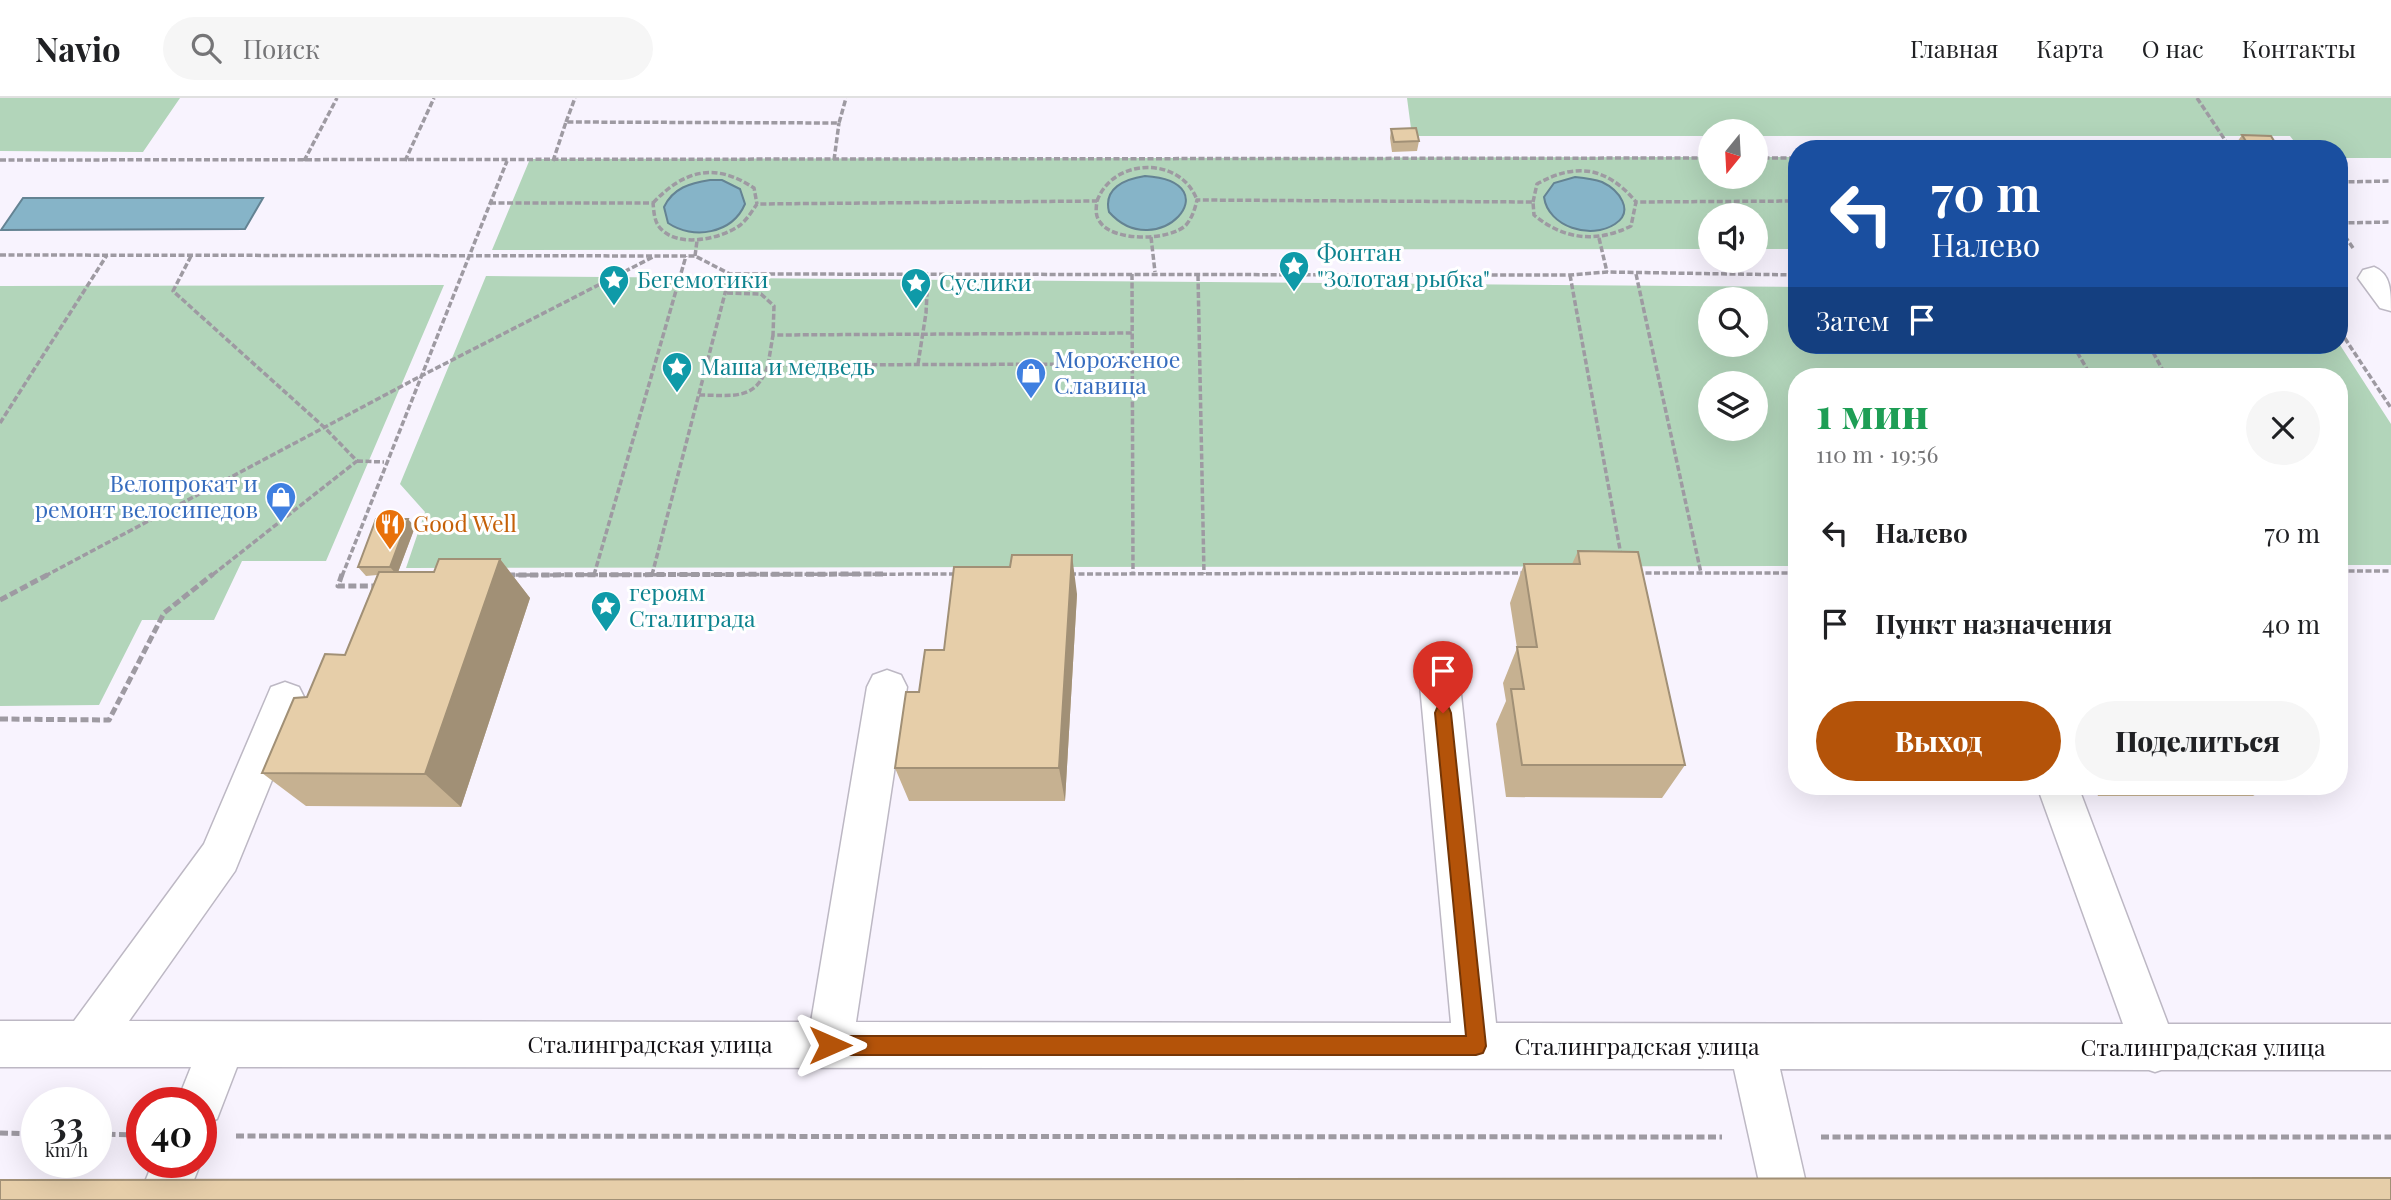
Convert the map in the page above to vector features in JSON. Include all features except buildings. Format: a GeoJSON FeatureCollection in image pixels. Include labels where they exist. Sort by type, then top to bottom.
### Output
{"type":"FeatureCollection","features":[{"type":"Feature","properties":{"kind":"street"},"geometry":{"type":"LineString","coordinates":[[1440,685],[1476,1046]]}},
{"type":"Feature","properties":{"kind":"street"},"geometry":{"type":"LineString","coordinates":[[830,1045],[887,687]]}},
{"type":"Feature","properties":{"kind":"street"},"geometry":{"type":"LineString","coordinates":[[85,1044],[220,857],[285,699]]}},
{"type":"Feature","properties":{"kind":"street"},"geometry":{"type":"LineString","coordinates":[[2061,795],[2155,1049]]}},
{"type":"Feature","properties":{"kind":"street","name":"Сталинградская улица"},"geometry":{"type":"LineString","coordinates":[[0,1044],[2155,1049],[2391,1047]]}},
{"type":"Feature","properties":{"kind":"street"},"geometry":{"type":"LineString","coordinates":[[217,1094],[223,1044]]}},
{"type":"Feature","properties":{"kind":"street"},"geometry":{"type":"LineString","coordinates":[[1752,1047],[1784,1192]]}},
{"type":"Feature","properties":{"kind":"path"},"geometry":{"type":"LineString","coordinates":[[304,161],[337,98]]}},
{"type":"Feature","properties":{"kind":"path"},"geometry":{"type":"LineString","coordinates":[[405,161],[433,98]]}},
{"type":"Feature","properties":{"kind":"path"},"geometry":{"type":"LineString","coordinates":[[553,161],[576,98]]}},
{"type":"Feature","properties":{"kind":"path"},"geometry":{"type":"LineString","coordinates":[[834,160],[839,123],[846,98]]}},
{"type":"Feature","properties":{"kind":"path"},"geometry":{"type":"LineString","coordinates":[[2197,98],[2225,140]]}},
{"type":"Feature","properties":{"kind":"path"},"geometry":{"type":"LineString","coordinates":[[566,122],[839,123]]}},
{"type":"Feature","properties":{"kind":"path"},"geometry":{"type":"LineString","coordinates":[[0,160],[1698,158]]}},
{"type":"Feature","properties":{"kind":"path"},"geometry":{"type":"LineString","coordinates":[[1768,158],[1788,158]]}},
{"type":"Feature","properties":{"kind":"path"},"geometry":{"type":"LineString","coordinates":[[1151,159],[1151,168]]}},
{"type":"Feature","properties":{"kind":"path"},"geometry":{"type":"LineString","coordinates":[[1577,159],[1580,170]]}},
{"type":"Feature","properties":{"kind":"path"},"geometry":{"type":"LineString","coordinates":[[378,586],[338,586],[384,462],[507,161]]}},
{"type":"Feature","properties":{"kind":"path"},"geometry":{"type":"LineString","coordinates":[[1151,168],[1175,174],[1192,186],[1197,200],[1185,227],[1168,235],[1127,236],[1104,227],[1096,215],[1097,201],[1104,185],[1121,173],[1151,168]]}},
{"type":"Feature","properties":{"kind":"path"},"geometry":{"type":"LineString","coordinates":[[1580,170],[1606,175],[1625,186],[1636,202],[1632,226],[1618,234],[1599,238],[1570,236],[1546,227],[1534,215],[1533,202],[1538,184],[1552,174],[1580,170]]}},
{"type":"Feature","properties":{"kind":"path"},"geometry":{"type":"LineString","coordinates":[[717,171],[739,176],[754,188],[757,204],[741,225],[712,238],[698,240],[682,240],[661,231],[652,216],[653,203],[665,187],[687,176],[717,171]]}},
{"type":"Feature","properties":{"kind":"path"},"geometry":{"type":"LineString","coordinates":[[2348,182],[2391,181]]}},
{"type":"Feature","properties":{"kind":"path"},"geometry":{"type":"LineString","coordinates":[[1197,200],[1533,202]]}},
{"type":"Feature","properties":{"kind":"path"},"geometry":{"type":"LineString","coordinates":[[757,204],[1097,201]]}},
{"type":"Feature","properties":{"kind":"path"},"geometry":{"type":"LineString","coordinates":[[1636,202],[1788,201]]}},
{"type":"Feature","properties":{"kind":"path"},"geometry":{"type":"LineString","coordinates":[[490,204],[653,203]]}},
{"type":"Feature","properties":{"kind":"path"},"geometry":{"type":"LineString","coordinates":[[2348,223],[2391,222]]}},
{"type":"Feature","properties":{"kind":"path"},"geometry":{"type":"LineString","coordinates":[[1152,237],[1154,272]]}},
{"type":"Feature","properties":{"kind":"path"},"geometry":{"type":"LineString","coordinates":[[1599,238],[1607,272]]}},
{"type":"Feature","properties":{"kind":"path"},"geometry":{"type":"LineString","coordinates":[[695,256],[698,240]]}},
{"type":"Feature","properties":{"kind":"path"},"geometry":{"type":"LineString","coordinates":[[0,255],[695,256],[730,274],[1154,272],[1198,275],[1570,275],[1607,272],[1788,275]]}},
{"type":"Feature","properties":{"kind":"path"},"geometry":{"type":"LineString","coordinates":[[0,423],[108,255]]}},
{"type":"Feature","properties":{"kind":"path"},"geometry":{"type":"LineString","coordinates":[[191,256],[173,290],[325,428],[357,461]]}},
{"type":"Feature","properties":{"kind":"path"},"geometry":{"type":"LineString","coordinates":[[0,600],[419,377],[654,256]]}},
{"type":"Feature","properties":{"kind":"path"},"geometry":{"type":"LineString","coordinates":[[594,575],[686,256]]}},
{"type":"Feature","properties":{"kind":"path"},"geometry":{"type":"LineString","coordinates":[[652,575],[730,274]]}},
{"type":"Feature","properties":{"kind":"path"},"geometry":{"type":"LineString","coordinates":[[1132,274],[1133,574]]}},
{"type":"Feature","properties":{"kind":"path"},"geometry":{"type":"LineString","coordinates":[[1636,274],[1701,573]]}},
{"type":"Feature","properties":{"kind":"path"},"geometry":{"type":"LineString","coordinates":[[918,364],[928,275]]}},
{"type":"Feature","properties":{"kind":"path"},"geometry":{"type":"LineString","coordinates":[[1198,275],[1204,574]]}},
{"type":"Feature","properties":{"kind":"path"},"geometry":{"type":"LineString","coordinates":[[1570,275],[1622,559]]}},
{"type":"Feature","properties":{"kind":"path"},"geometry":{"type":"LineString","coordinates":[[699,395],[745,395],[763,380],[768,365],[774,306],[761,294],[727,293]]}},
{"type":"Feature","properties":{"kind":"path"},"geometry":{"type":"LineString","coordinates":[[773,335],[1134,333]]}},
{"type":"Feature","properties":{"kind":"path"},"geometry":{"type":"LineString","coordinates":[[2348,343],[2391,408]]}},
{"type":"Feature","properties":{"kind":"path"},"geometry":{"type":"LineString","coordinates":[[768,365],[1132,364]]}},
{"type":"Feature","properties":{"kind":"path"},"geometry":{"type":"LineString","coordinates":[[0,719],[109,720],[164,613],[357,461],[384,462]]}},
{"type":"Feature","properties":{"kind":"path"},"geometry":{"type":"LineString","coordinates":[[2348,571],[2391,571]]}},
{"type":"Feature","properties":{"kind":"path"},"geometry":{"type":"LineString","coordinates":[[1064,574],[1529,573]]}},
{"type":"Feature","properties":{"kind":"path"},"geometry":{"type":"LineString","coordinates":[[1624,573],[1788,573]]}},
{"type":"Feature","properties":{"kind":"path"},"geometry":{"type":"LineString","coordinates":[[501,575],[968,574]]}},
{"type":"Feature","properties":{"kind":"path"},"geometry":{"type":"LineString","coordinates":[[217,1119],[1772,1137],[2391,1137]]}},
{"type":"Feature","properties":{"kind":"path"},"geometry":{"type":"LineString","coordinates":[[0,1133],[21,1134]]}},
{"type":"Feature","properties":{"kind":"green space"},"geometry":{"type":"Polygon","coordinates":[[[0,98],[180,98],[143,152],[0,151],[0,98]]]}},
{"type":"Feature","properties":{"kind":"green space"},"geometry":{"type":"Polygon","coordinates":[[[1407,98],[2391,98],[2391,158],[2348,158],[2348,140],[2293,140],[2290,136],[1768,136],[1768,119],[1698,119],[1698,136],[1412,136],[1407,98]]]}},
{"type":"Feature","properties":{"kind":"green space"},"geometry":{"type":"Polygon","coordinates":[[[1698,157],[1698,189],[1768,189],[1768,157],[1788,157],[1788,249],[1768,249],[1768,203],[1698,203],[1698,249],[492,250],[530,159],[1698,157]]]}},
{"type":"Feature","properties":{"kind":"green space"},"geometry":{"type":"Polygon","coordinates":[[[486,276],[1788,287],[1788,354],[2346,354],[2391,424],[2391,565],[2348,565],[2348,368],[1788,368],[1788,566],[406,568],[425,512],[400,484],[486,276]]]}},
{"type":"Feature","properties":{"kind":"green space"},"geometry":{"type":"Polygon","coordinates":[[[444,285],[326,561],[242,561],[214,620],[142,620],[99,705],[0,706],[0,286],[444,285]]]}},
{"type":"Feature","properties":{"kind":"water"},"geometry":{"type":"Polygon","coordinates":[[[1145,176],[1171,181],[1184,192],[1185,204],[1178,216],[1165,226],[1147,230],[1128,226],[1109,212],[1108,204],[1112,191],[1117,186],[1145,176]]]}},
{"type":"Feature","properties":{"kind":"water"},"geometry":{"type":"Polygon","coordinates":[[[1575,177],[1599,181],[1614,190],[1624,207],[1621,219],[1605,229],[1594,231],[1572,228],[1553,216],[1544,197],[1554,183],[1575,177]]]}},
{"type":"Feature","properties":{"kind":"water"},"geometry":{"type":"Polygon","coordinates":[[[722,180],[740,189],[745,204],[739,214],[722,228],[711,231],[689,231],[668,223],[664,207],[672,195],[689,185],[722,180]]]}},
{"type":"Feature","properties":{"kind":"water"},"geometry":{"type":"Polygon","coordinates":[[[23,198],[263,198],[245,229],[1,230],[23,198]]]}},
{"type":"Feature","properties":{"kind":"place","name":"Фонтан \"Золотая рыбка\""},"geometry":{"type":"Point","coordinates":[1294,293]}},
{"type":"Feature","properties":{"kind":"place","name":"Бегемотики"},"geometry":{"type":"Point","coordinates":[614,307]}},
{"type":"Feature","properties":{"kind":"place","name":"Суслики"},"geometry":{"type":"Point","coordinates":[916,310]}},
{"type":"Feature","properties":{"kind":"place","name":"Маша и медведь"},"geometry":{"type":"Point","coordinates":[677,394]}},
{"type":"Feature","properties":{"kind":"place","name":"Мороженое Славица"},"geometry":{"type":"Point","coordinates":[1031,400]}},
{"type":"Feature","properties":{"kind":"place","name":"Велопрокат и ремонт велосипедов"},"geometry":{"type":"Point","coordinates":[281,524]}},
{"type":"Feature","properties":{"kind":"place","name":"Good Well"},"geometry":{"type":"Point","coordinates":[390,551]}},
{"type":"Feature","properties":{"kind":"place","name":"героям Сталиграда"},"geometry":{"type":"Point","coordinates":[606,633]}},
{"type":"Feature","properties":{"kind":"route"},"geometry":{"type":"LineString","coordinates":[[830,1045],[1476,1046],[1443,713]]}}]}
